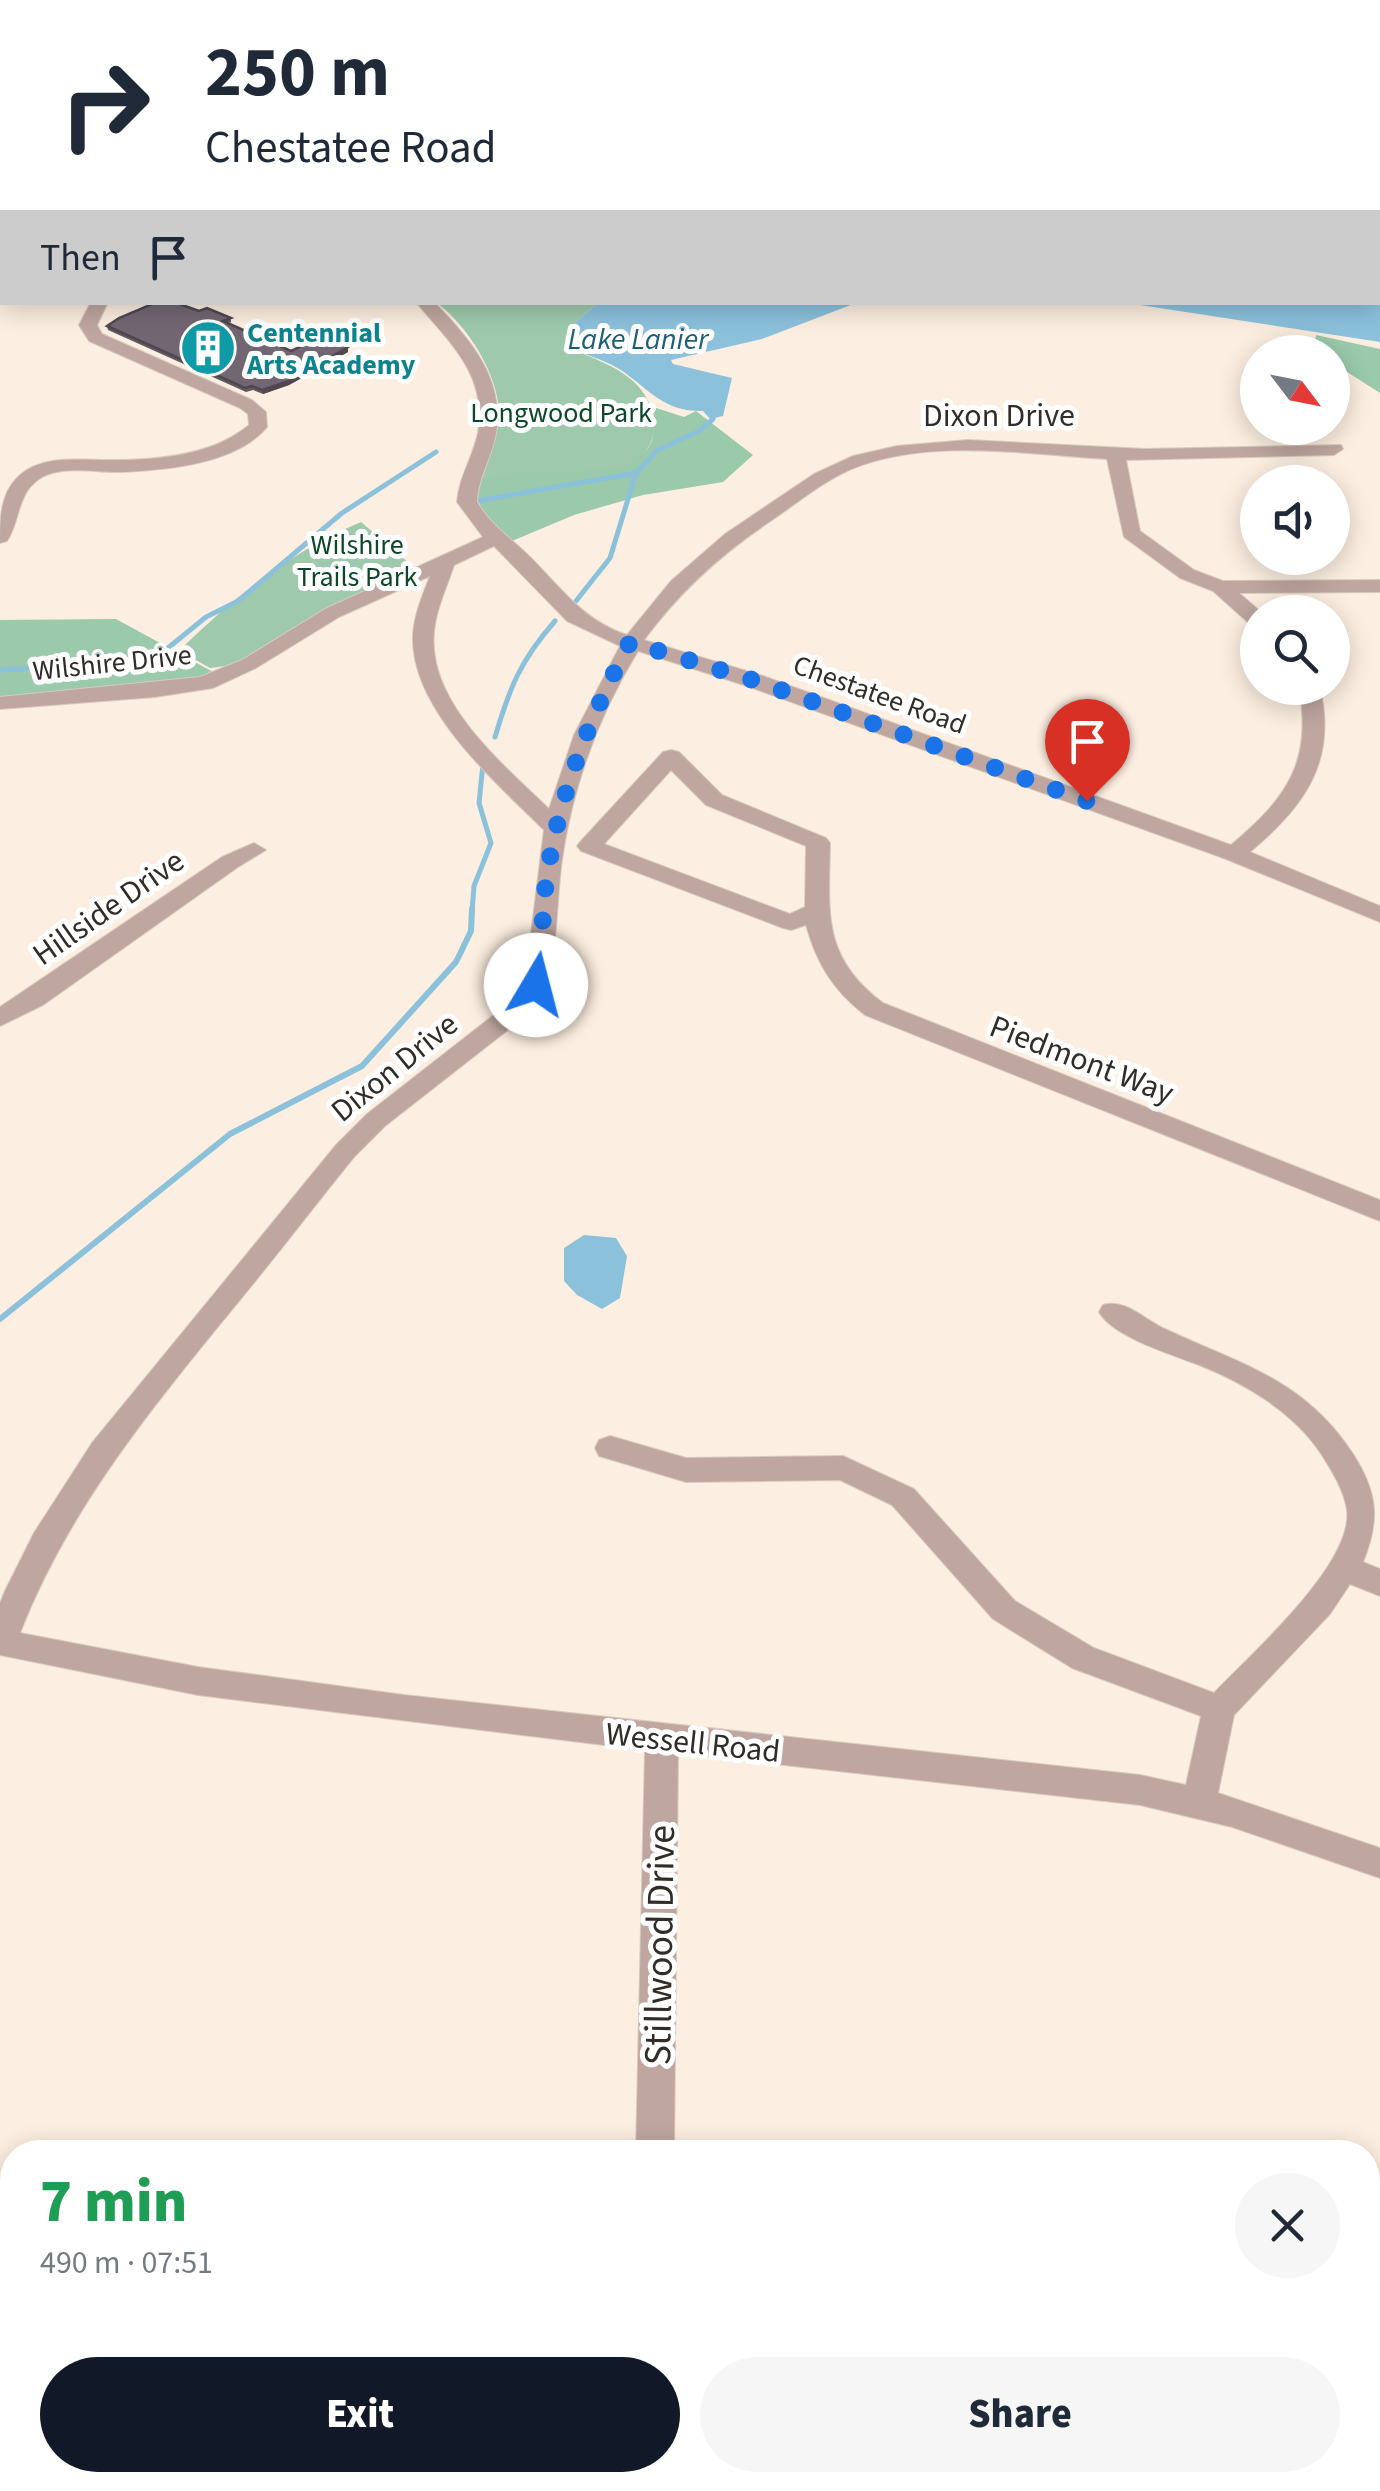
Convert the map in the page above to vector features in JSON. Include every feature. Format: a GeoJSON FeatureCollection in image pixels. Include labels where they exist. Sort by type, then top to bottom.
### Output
{"type":"FeatureCollection","features":[{"type":"Feature","properties":{"kind":"street"},"geometry":{"type":"LineString","coordinates":[[0,538],[10,524],[22,482],[54,460],[121,466],[177,459],[241,440],[258,427],[256,412],[246,404],[134,356],[91,333],[88,325],[98,305]]}},
{"type":"Feature","properties":{"kind":"street"},"geometry":{"type":"LineString","coordinates":[[414,305],[447,324]]}},
{"type":"Feature","properties":{"kind":"street"},"geometry":{"type":"LineString","coordinates":[[427,305],[447,324]]}},
{"type":"Feature","properties":{"kind":"street","name":"Chestatee Road"},"geometry":{"type":"LineString","coordinates":[[447,324],[481,371],[487,387],[487,433],[467,502],[476,518],[522,560],[574,617],[630,642],[756,681],[1234,854],[1380,915]]}},
{"type":"Feature","properties":{"kind":"street","name":"Dixon Drive"},"geometry":{"type":"LineString","coordinates":[[0,1642],[18,1590],[62,1508],[151,1385],[345,1152],[376,1120],[523,1005],[536,985],[548,868],[572,767],[597,704],[630,642],[658,602],[694,568],[797,490],[839,468],[946,444],[1024,445],[1114,453],[1334,449]]}},
{"type":"Feature","properties":{"kind":"street"},"geometry":{"type":"LineString","coordinates":[[1114,453],[1130,534],[1187,574],[1220,587],[1240,605]]}},
{"type":"Feature","properties":{"kind":"street","name":"Wilshire Drive"},"geometry":{"type":"LineString","coordinates":[[0,703],[155,691],[205,683],[248,664],[332,613],[496,538]]}},
{"type":"Feature","properties":{"kind":"street"},"geometry":{"type":"LineString","coordinates":[[445,561],[422,638],[430,677],[460,731],[558,830]]}},
{"type":"Feature","properties":{"kind":"street"},"geometry":{"type":"LineString","coordinates":[[1220,587],[1380,586]]}},
{"type":"Feature","properties":{"kind":"street"},"geometry":{"type":"LineString","coordinates":[[1234,854],[1271,824],[1296,796],[1311,758],[1314,705]]}},
{"type":"Feature","properties":{"kind":"street","name":"Piedmont Way"},"geometry":{"type":"LineString","coordinates":[[818,911],[791,923],[589,846],[672,756],[714,800],[818,842],[818,911],[815,916],[831,970],[846,990],[874,1009],[1380,1211]]}},
{"type":"Feature","properties":{"kind":"street","name":"Hillside Drive"},"geometry":{"type":"LineString","coordinates":[[0,1018],[34,999],[230,862],[254,850]]}},
{"type":"Feature","properties":{"kind":"street"},"geometry":{"type":"LineString","coordinates":[[1112,1312],[1154,1336],[1216,1360],[1289,1400],[1323,1432],[1350,1474],[1363,1512],[1343,1567],[1319,1605],[1219,1709],[1200,1800]]}},
{"type":"Feature","properties":{"kind":"street"},"geometry":{"type":"LineString","coordinates":[[610,1448],[686,1470],[843,1468],[903,1497],[1004,1610],[1083,1658],[1219,1709]]}},
{"type":"Feature","properties":{"kind":"street"},"geometry":{"type":"LineString","coordinates":[[1343,1567],[1380,1583]]}},
{"type":"Feature","properties":{"kind":"street","name":"Wessell Road"},"geometry":{"type":"LineString","coordinates":[[0,1642],[198,1681],[662,1738],[1140,1790],[1200,1800],[1266,1819],[1380,1863]]}},
{"type":"Feature","properties":{"kind":"street","name":"Stillwood Drive"},"geometry":{"type":"LineString","coordinates":[[655,2140],[662,1738]]}},
{"type":"Feature","properties":{"kind":"green space","name":"Longwood Park"},"geometry":{"type":"Polygon","coordinates":[[[439,305],[596,305],[576,322],[571,349],[619,371],[642,391],[653,415],[654,428],[646,451],[637,460],[611,470],[477,477],[498,426],[498,403],[495,386],[480,354],[439,305]]]}},
{"type":"Feature","properties":{"kind":"green space"},"geometry":{"type":"Polygon","coordinates":[[[1350,342],[1380,349],[1380,393],[1350,374],[1350,342]]]}},
{"type":"Feature","properties":{"kind":"green space"},"geometry":{"type":"Polygon","coordinates":[[[653,407],[684,417],[696,411],[753,455],[723,482],[643,495],[574,515],[512,541],[484,514],[476,488],[477,477],[622,467],[651,444],[653,407]]]}},
{"type":"Feature","properties":{"kind":"green space","name":"Wilshire Trails Park"},"geometry":{"type":"Polygon","coordinates":[[[361,522],[417,570],[240,664],[210,668],[187,655],[184,646],[245,592],[312,546],[361,522]]]}},
{"type":"Feature","properties":{"kind":"green space"},"geometry":{"type":"Polygon","coordinates":[[[116,619],[226,679],[0,705],[0,620],[116,619]]]}},
{"type":"Feature","properties":{"kind":"water","name":"Lake Lanier"},"geometry":{"type":"Polygon","coordinates":[[[595,305],[851,305],[762,339],[671,360],[673,364],[732,378],[723,416],[710,419],[703,411],[669,404],[618,368],[571,349],[576,322],[595,305]]]}},
{"type":"Feature","properties":{"kind":"water"},"geometry":{"type":"Polygon","coordinates":[[[1140,305],[1380,305],[1380,342],[1140,305]]]}},
{"type":"Feature","properties":{"kind":"water"},"geometry":{"type":"Polygon","coordinates":[[[584,1235],[616,1238],[627,1256],[620,1298],[602,1309],[577,1295],[564,1281],[564,1248],[584,1235]]]}},
{"type":"Feature","properties":{"kind":"building","name":"Centennial Arts Academy"},"geometry":{"type":"Polygon","coordinates":[[[150,305],[182,305],[199,311],[207,308],[231,318],[223,321],[291,351],[322,337],[348,347],[289,381],[262,390],[245,388],[107,326],[150,305]]]}},
{"type":"Feature","properties":{"kind":"waterway"},"geometry":{"type":"LineString","coordinates":[[636,473],[658,450],[699,431],[713,419]]}},
{"type":"Feature","properties":{"kind":"waterway"},"geometry":{"type":"LineString","coordinates":[[0,670],[110,665],[158,656],[206,617],[238,601],[342,513],[436,452]]}},
{"type":"Feature","properties":{"kind":"waterway"},"geometry":{"type":"LineString","coordinates":[[471,502],[636,473]]}},
{"type":"Feature","properties":{"kind":"waterway"},"geometry":{"type":"LineString","coordinates":[[576,601],[610,558],[636,473]]}},
{"type":"Feature","properties":{"kind":"waterway"},"geometry":{"type":"LineString","coordinates":[[495,737],[518,675],[555,621]]}},
{"type":"Feature","properties":{"kind":"waterway"},"geometry":{"type":"LineString","coordinates":[[472,912],[474,886],[491,843],[479,803],[483,764]]}},
{"type":"Feature","properties":{"kind":"waterway"},"geometry":{"type":"LineString","coordinates":[[0,1319],[230,1134],[362,1066],[456,962],[471,931],[472,909]]}},
{"type":"Feature","properties":{"kind":"place","name":"Centennial Arts Academy"},"geometry":{"type":"Point","coordinates":[208,348]}},
{"type":"Feature","properties":{"kind":"route"},"geometry":{"type":"LineString","coordinates":[[536,985],[548,868],[572,767],[597,704],[630,642],[756,681],[1087,801]]}}]}
